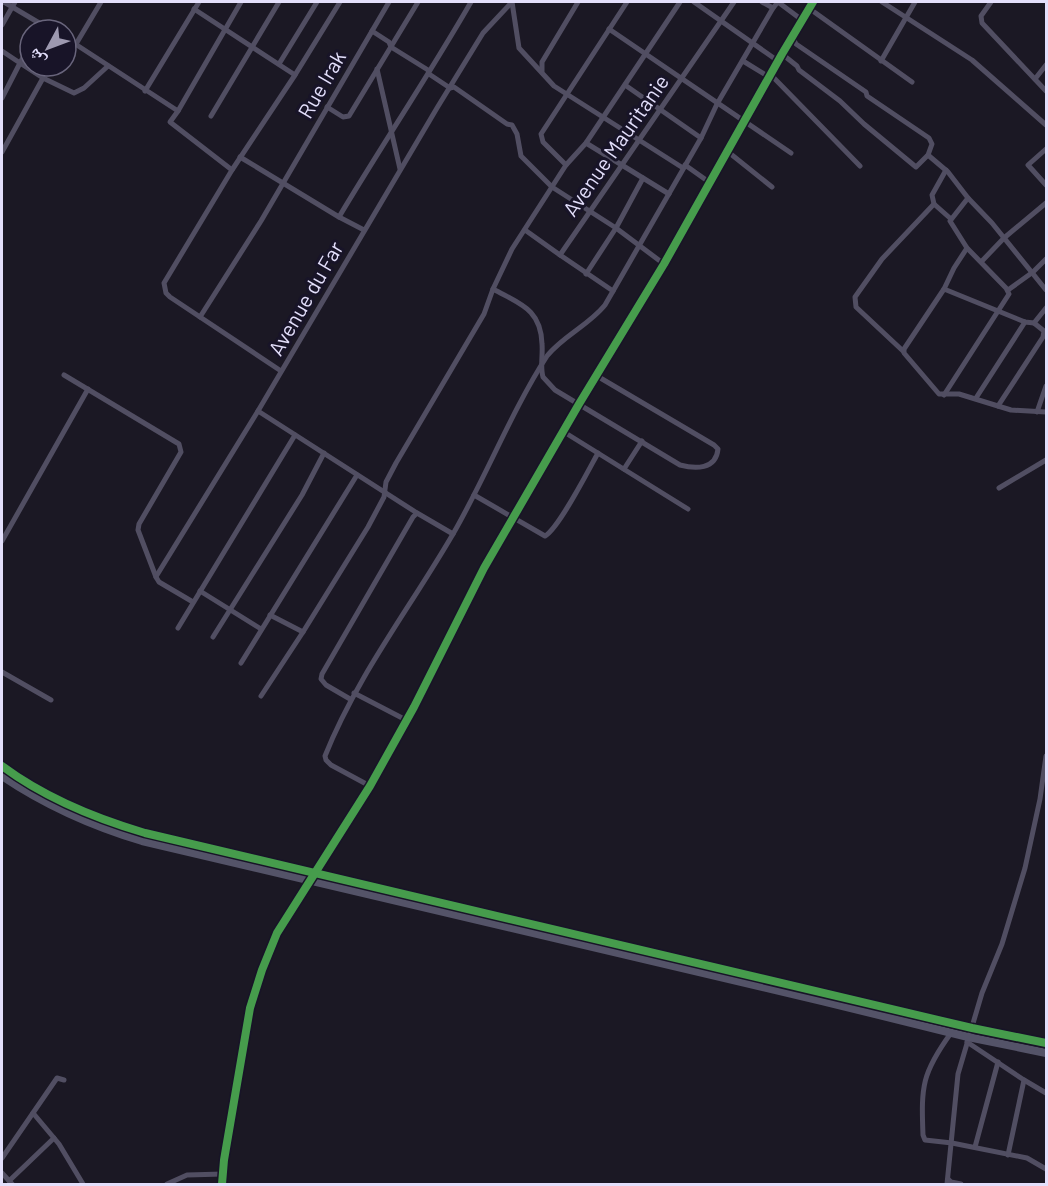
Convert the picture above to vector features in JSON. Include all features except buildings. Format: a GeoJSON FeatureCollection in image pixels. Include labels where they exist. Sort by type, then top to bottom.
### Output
{"type":"FeatureCollection","features":[{"type":"Feature","properties":{"kind":"street"},"geometry":{"type":"LineString","coordinates":[[4,2],[26,18]]}},
{"type":"Feature","properties":{"kind":"street"},"geometry":{"type":"LineString","coordinates":[[2,25],[15,2]]}},
{"type":"Feature","properties":{"kind":"street"},"geometry":{"type":"LineString","coordinates":[[78,41],[101,2]]}},
{"type":"Feature","properties":{"kind":"street"},"geometry":{"type":"LineString","coordinates":[[145,91],[199,2]]}},
{"type":"Feature","properties":{"kind":"street"},"geometry":{"type":"LineString","coordinates":[[232,170],[170,122],[241,2]]}},
{"type":"Feature","properties":{"kind":"street"},"geometry":{"type":"LineString","coordinates":[[211,116],[279,2]]}},
{"type":"Feature","properties":{"kind":"street"},"geometry":{"type":"LineString","coordinates":[[279,64],[317,2]]}},
{"type":"Feature","properties":{"kind":"street"},"geometry":{"type":"LineString","coordinates":[[282,371],[166,293],[164,283],[232,170],[340,2]]}},
{"type":"Feature","properties":{"kind":"street","name":"Rue Irak"},"geometry":{"type":"LineString","coordinates":[[200,317],[283,184],[389,2]]}},
{"type":"Feature","properties":{"kind":"street"},"geometry":{"type":"LineString","coordinates":[[327,107],[343,117],[351,113],[418,2]]}},
{"type":"Feature","properties":{"kind":"street"},"geometry":{"type":"LineString","coordinates":[[339,217],[391,130],[429,74],[471,2]]}},
{"type":"Feature","properties":{"kind":"street"},"geometry":{"type":"LineString","coordinates":[[512,2],[519,48],[554,86],[709,182]]}},
{"type":"Feature","properties":{"kind":"street","name":"Avenue du Far"},"geometry":{"type":"LineString","coordinates":[[156,577],[258,411],[483,33],[512,2]]}},
{"type":"Feature","properties":{"kind":"street"},"geometry":{"type":"LineString","coordinates":[[542,72],[542,62],[578,2]]}},
{"type":"Feature","properties":{"kind":"street"},"geometry":{"type":"LineString","coordinates":[[566,165],[543,142],[541,134],[627,2]]}},
{"type":"Feature","properties":{"kind":"street"},"geometry":{"type":"LineString","coordinates":[[261,696],[368,527],[384,497],[386,482],[396,463],[484,314],[512,249],[566,165],[586,143],[680,2]]}},
{"type":"Feature","properties":{"kind":"street"},"geometry":{"type":"LineString","coordinates":[[694,2],[778,61]]}},
{"type":"Feature","properties":{"kind":"street","name":"Avenue Mauritanie"},"geometry":{"type":"LineString","coordinates":[[560,255],[734,2]]}},
{"type":"Feature","properties":{"kind":"street"},"geometry":{"type":"LineString","coordinates":[[762,2],[773,8]]}},
{"type":"Feature","properties":{"kind":"street"},"geometry":{"type":"LineString","coordinates":[[370,786],[331,765],[325,756],[350,699],[453,534],[542,365],[560,343],[602,309],[773,8],[778,2],[802,20]]}},
{"type":"Feature","properties":{"kind":"street"},"geometry":{"type":"LineString","coordinates":[[222,1185],[250,1008],[277,933],[370,786],[484,568],[579,404],[664,264],[813,2]]}},
{"type":"Feature","properties":{"kind":"street"},"geometry":{"type":"LineString","coordinates":[[882,2],[972,60],[1047,125]]}},
{"type":"Feature","properties":{"kind":"street"},"geometry":{"type":"LineString","coordinates":[[881,61],[915,2]]}},
{"type":"Feature","properties":{"kind":"street"},"geometry":{"type":"LineString","coordinates":[[991,2],[981,16],[982,23],[1047,91]]}},
{"type":"Feature","properties":{"kind":"street"},"geometry":{"type":"LineString","coordinates":[[194,9],[295,75]]}},
{"type":"Feature","properties":{"kind":"street"},"geometry":{"type":"LineString","coordinates":[[810,9],[912,82]]}},
{"type":"Feature","properties":{"kind":"street"},"geometry":{"type":"LineString","coordinates":[[609,29],[791,153]]}},
{"type":"Feature","properties":{"kind":"street"},"geometry":{"type":"LineString","coordinates":[[372,31],[389,42],[391,47],[428,70],[429,74],[450,88],[454,87],[507,124],[512,125],[518,134],[520,156],[552,187],[616,228],[664,264]]}},
{"type":"Feature","properties":{"kind":"street"},"geometry":{"type":"LineString","coordinates":[[782,54],[916,167],[928,154],[932,144],[929,138],[796,44],[792,36]]}},
{"type":"Feature","properties":{"kind":"street"},"geometry":{"type":"LineString","coordinates":[[78,45],[178,111]]}},
{"type":"Feature","properties":{"kind":"street"},"geometry":{"type":"LineString","coordinates":[[2,51],[18,62]]}},
{"type":"Feature","properties":{"kind":"street"},"geometry":{"type":"LineString","coordinates":[[743,61],[776,79],[860,166]]}},
{"type":"Feature","properties":{"kind":"street"},"geometry":{"type":"LineString","coordinates":[[2,152],[43,78],[74,93],[84,88],[108,66]]}},
{"type":"Feature","properties":{"kind":"street"},"geometry":{"type":"LineString","coordinates":[[1035,79],[1046,66]]}},
{"type":"Feature","properties":{"kind":"street"},"geometry":{"type":"LineString","coordinates":[[2,98],[18,67]]}},
{"type":"Feature","properties":{"kind":"street"},"geometry":{"type":"LineString","coordinates":[[377,69],[400,169]]}},
{"type":"Feature","properties":{"kind":"street"},"geometry":{"type":"LineString","coordinates":[[625,85],[701,138]]}},
{"type":"Feature","properties":{"kind":"street"},"geometry":{"type":"LineString","coordinates":[[586,143],[669,194]]}},
{"type":"Feature","properties":{"kind":"street"},"geometry":{"type":"LineString","coordinates":[[1047,149],[1028,165],[1047,185]]}},
{"type":"Feature","properties":{"kind":"street"},"geometry":{"type":"LineString","coordinates":[[727,151],[772,187]]}},
{"type":"Feature","properties":{"kind":"street"},"geometry":{"type":"LineString","coordinates":[[928,154],[946,170],[1047,290]]}},
{"type":"Feature","properties":{"kind":"street"},"geometry":{"type":"LineString","coordinates":[[240,158],[364,230]]}},
{"type":"Feature","properties":{"kind":"street"},"geometry":{"type":"LineString","coordinates":[[944,395],[1009,294],[1008,290],[968,248],[951,224],[951,219],[934,204],[932,195],[946,170]]}},
{"type":"Feature","properties":{"kind":"street"},"geometry":{"type":"LineString","coordinates":[[586,274],[616,228],[643,178]]}},
{"type":"Feature","properties":{"kind":"street"},"geometry":{"type":"LineString","coordinates":[[951,219],[968,198]]}},
{"type":"Feature","properties":{"kind":"street"},"geometry":{"type":"LineString","coordinates":[[982,261],[1004,238],[1047,203]]}},
{"type":"Feature","properties":{"kind":"street"},"geometry":{"type":"LineString","coordinates":[[934,204],[882,259],[854,300],[854,305],[903,351],[934,390],[944,395],[959,394],[976,398],[1011,410],[1047,412]]}},
{"type":"Feature","properties":{"kind":"street"},"geometry":{"type":"LineString","coordinates":[[525,230],[613,291]]}},
{"type":"Feature","properties":{"kind":"street"},"geometry":{"type":"LineString","coordinates":[[903,351],[968,248]]}},
{"type":"Feature","properties":{"kind":"street"},"geometry":{"type":"LineString","coordinates":[[1008,290],[1047,259]]}},
{"type":"Feature","properties":{"kind":"street"},"geometry":{"type":"LineString","coordinates":[[493,289],[525,306],[533,313],[541,334],[543,377],[549,386],[680,465],[698,468],[713,461],[718,452],[714,445],[597,376]]}},
{"type":"Feature","properties":{"kind":"street"},"geometry":{"type":"LineString","coordinates":[[944,289],[1042,328],[1044,337],[998,406]]}},
{"type":"Feature","properties":{"kind":"street"},"geometry":{"type":"LineString","coordinates":[[1034,323],[1047,308]]}},
{"type":"Feature","properties":{"kind":"street"},"geometry":{"type":"LineString","coordinates":[[976,398],[1025,322]]}},
{"type":"Feature","properties":{"kind":"street"},"geometry":{"type":"LineString","coordinates":[[64,375],[179,444],[181,452],[139,524],[138,530],[159,582],[193,602]]}},
{"type":"Feature","properties":{"kind":"street"},"geometry":{"type":"LineString","coordinates":[[1037,412],[1047,386]]}},
{"type":"Feature","properties":{"kind":"street"},"geometry":{"type":"LineString","coordinates":[[2,541],[88,389]]}},
{"type":"Feature","properties":{"kind":"street"},"geometry":{"type":"LineString","coordinates":[[258,411],[453,534]]}},
{"type":"Feature","properties":{"kind":"street"},"geometry":{"type":"LineString","coordinates":[[564,432],[688,509]]}},
{"type":"Feature","properties":{"kind":"street"},"geometry":{"type":"LineString","coordinates":[[178,628],[295,435]]}},
{"type":"Feature","properties":{"kind":"street"},"geometry":{"type":"LineString","coordinates":[[624,469],[642,441]]}},
{"type":"Feature","properties":{"kind":"street"},"geometry":{"type":"LineString","coordinates":[[213,638],[302,495],[324,453]]}},
{"type":"Feature","properties":{"kind":"street"},"geometry":{"type":"LineString","coordinates":[[474,495],[545,536],[550,533],[598,453]]}},
{"type":"Feature","properties":{"kind":"street"},"geometry":{"type":"LineString","coordinates":[[999,488],[1047,460]]}},
{"type":"Feature","properties":{"kind":"street"},"geometry":{"type":"LineString","coordinates":[[241,663],[357,475]]}},
{"type":"Feature","properties":{"kind":"street"},"geometry":{"type":"LineString","coordinates":[[350,699],[326,686],[321,678],[322,674],[417,513]]}},
{"type":"Feature","properties":{"kind":"street"},"geometry":{"type":"LineString","coordinates":[[200,591],[261,629]]}},
{"type":"Feature","properties":{"kind":"street"},"geometry":{"type":"LineString","coordinates":[[270,615],[303,632]]}},
{"type":"Feature","properties":{"kind":"street"},"geometry":{"type":"LineString","coordinates":[[2,672],[51,700]]}},
{"type":"Feature","properties":{"kind":"street"},"geometry":{"type":"LineString","coordinates":[[354,693],[406,720]]}},
{"type":"Feature","properties":{"kind":"street"},"geometry":{"type":"LineString","coordinates":[[961,1185],[947,1182],[958,1074],[982,993],[1002,944],[1025,868],[1047,756]]}},
{"type":"Feature","properties":{"kind":"street"},"geometry":{"type":"LineString","coordinates":[[2,766],[50,796],[120,826],[972,1028],[1047,1043]]}},
{"type":"Feature","properties":{"kind":"street"},"geometry":{"type":"LineString","coordinates":[[2,776],[66,813],[123,835],[951,1033],[967,1040],[1024,1080],[1047,1093]]}},
{"type":"Feature","properties":{"kind":"street"},"geometry":{"type":"LineString","coordinates":[[951,1033],[933,1058],[922,1089],[925,1140],[1027,1158],[1047,1169]]}},
{"type":"Feature","properties":{"kind":"street"},"geometry":{"type":"LineString","coordinates":[[967,1040],[1047,1053]]}},
{"type":"Feature","properties":{"kind":"street"},"geometry":{"type":"LineString","coordinates":[[975,1147],[998,1062]]}},
{"type":"Feature","properties":{"kind":"street"},"geometry":{"type":"LineString","coordinates":[[2,1158],[57,1078],[64,1080]]}},
{"type":"Feature","properties":{"kind":"street"},"geometry":{"type":"LineString","coordinates":[[1008,1155],[1024,1080]]}},
{"type":"Feature","properties":{"kind":"street"},"geometry":{"type":"LineString","coordinates":[[33,1113],[54,1138],[83,1185]]}},
{"type":"Feature","properties":{"kind":"street"},"geometry":{"type":"LineString","coordinates":[[2,1173],[11,1183],[54,1138]]}},
{"type":"Feature","properties":{"kind":"street"},"geometry":{"type":"LineString","coordinates":[[167,1185],[187,1175],[223,1174]]}},
{"type":"Feature","properties":{"kind":"cycle path"},"geometry":{"type":"LineString","coordinates":[[222,1184],[250,1008],[277,933],[370,786],[414,707],[484,568],[579,404],[664,264],[813,2]]}},
{"type":"Feature","properties":{"kind":"cycle path"},"geometry":{"type":"LineString","coordinates":[[2,766],[35,788],[70,806],[145,833],[972,1028],[1046,1043]]}}]}
